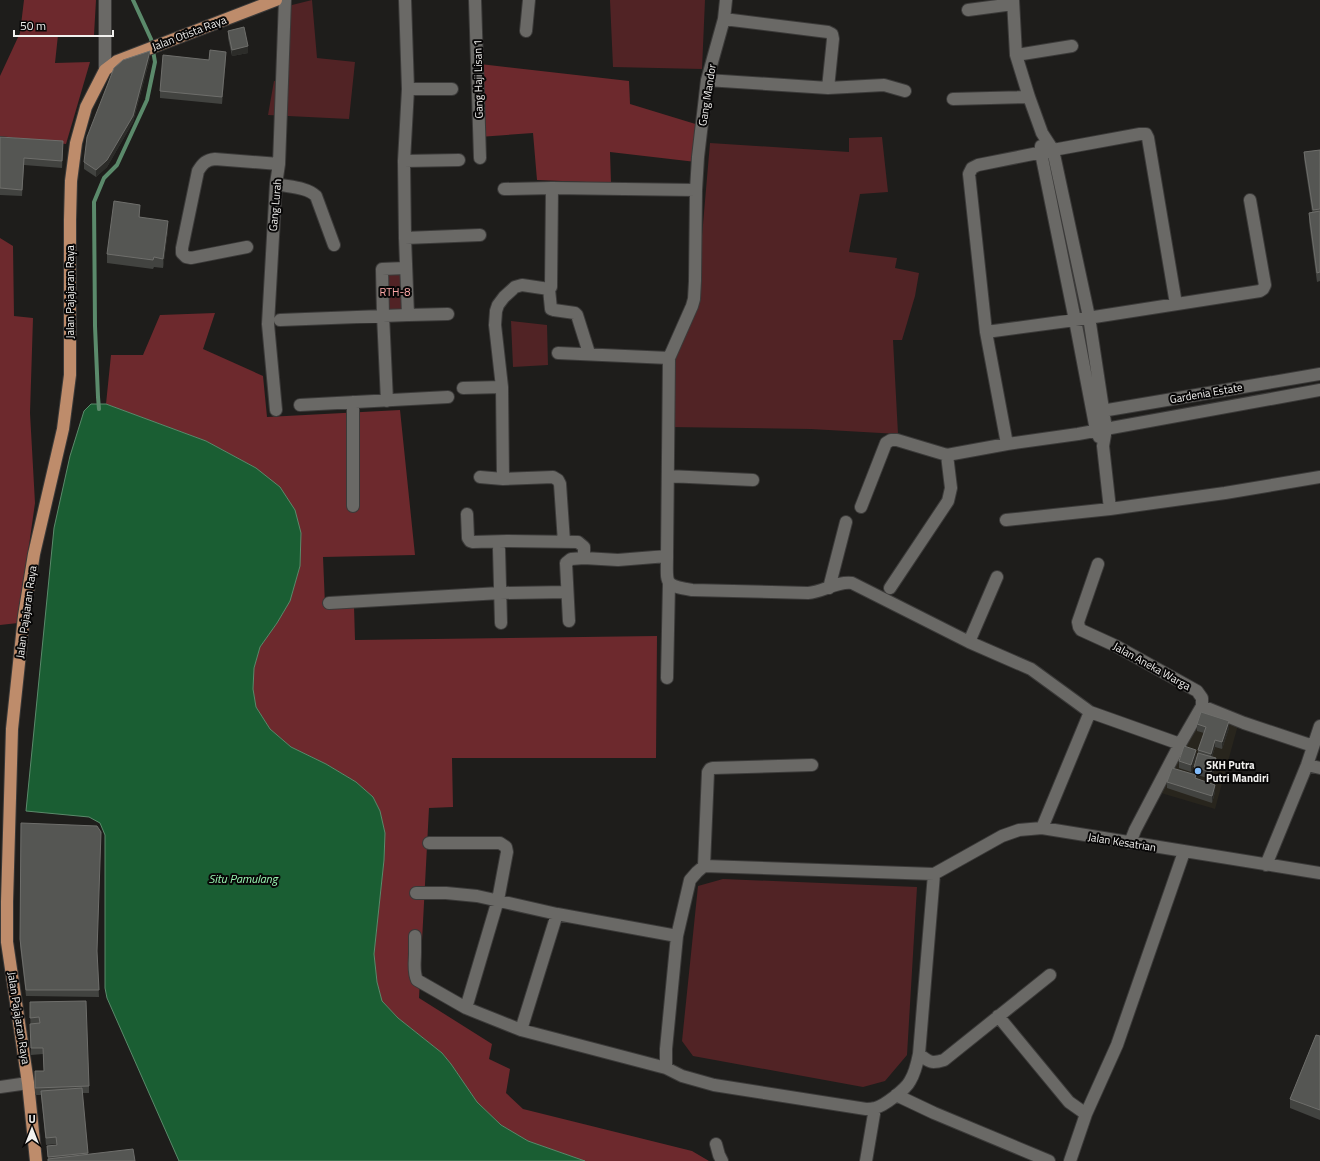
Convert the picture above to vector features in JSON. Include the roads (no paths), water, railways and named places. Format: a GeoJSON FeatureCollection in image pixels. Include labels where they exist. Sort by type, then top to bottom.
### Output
{"type":"FeatureCollection","features":[{"type":"Feature","properties":{"kind":"main road","name":"Jalan Otista Raya"},"geometry":{"type":"LineString","coordinates":[[105,70],[117,61],[276,0]]}},
{"type":"Feature","properties":{"kind":"main road","name":"Jalan Pajajaran Raya"},"geometry":{"type":"LineString","coordinates":[[36,1161],[28,1082],[4,941],[7,902],[12,729],[18,662],[34,554],[63,429],[70,375],[71,181],[76,143],[86,107],[105,70]]}},
{"type":"Feature","properties":{"kind":"street"},"geometry":{"type":"LineString","coordinates":[[105,0],[105,70]]}},
{"type":"Feature","properties":{"kind":"street","name":"Gang Lurah"},"geometry":{"type":"LineString","coordinates":[[276,410],[268,324],[276,184],[279,164],[285,0]]}},
{"type":"Feature","properties":{"kind":"street"},"geometry":{"type":"LineString","coordinates":[[405,0],[408,89],[404,161],[408,315]]}},
{"type":"Feature","properties":{"kind":"street","name":"Gang Haji Lisan 1"},"geometry":{"type":"LineString","coordinates":[[475,0],[480,158]]}},
{"type":"Feature","properties":{"kind":"street"},"geometry":{"type":"LineString","coordinates":[[526,31],[529,0]]}},
{"type":"Feature","properties":{"kind":"street","name":"Gang Mandor"},"geometry":{"type":"LineString","coordinates":[[669,358],[694,299],[696,190],[707,80],[724,19],[726,0]]}},
{"type":"Feature","properties":{"kind":"street"},"geometry":{"type":"LineString","coordinates":[[968,10],[1013,2],[1016,55],[1029,98],[1042,132],[1053,150],[1089,317],[1098,412],[1110,509]]}},
{"type":"Feature","properties":{"kind":"street"},"geometry":{"type":"LineString","coordinates":[[724,19],[828,32],[832,34],[833,38],[828,88]]}},
{"type":"Feature","properties":{"kind":"street"},"geometry":{"type":"LineString","coordinates":[[1016,55],[1072,46]]}},
{"type":"Feature","properties":{"kind":"street"},"geometry":{"type":"LineString","coordinates":[[707,80],[828,88],[884,85],[906,91]]}},
{"type":"Feature","properties":{"kind":"street"},"geometry":{"type":"LineString","coordinates":[[408,89],[452,89]]}},
{"type":"Feature","properties":{"kind":"street"},"geometry":{"type":"LineString","coordinates":[[953,99],[1029,98]]}},
{"type":"Feature","properties":{"kind":"street"},"geometry":{"type":"LineString","coordinates":[[1042,132],[1040,153],[1075,320],[1098,412]]}},
{"type":"Feature","properties":{"kind":"street"},"geometry":{"type":"LineString","coordinates":[[1007,444],[986,332],[969,174],[972,168],[978,165],[1053,150],[1146,134],[1155,175],[1176,304]]}},
{"type":"Feature","properties":{"kind":"street"},"geometry":{"type":"LineString","coordinates":[[247,247],[191,258],[182,253],[198,171],[202,164],[208,160],[215,159],[279,164]]}},
{"type":"Feature","properties":{"kind":"street"},"geometry":{"type":"LineString","coordinates":[[404,161],[459,160]]}},
{"type":"Feature","properties":{"kind":"street"},"geometry":{"type":"LineString","coordinates":[[276,184],[306,190],[312,192],[316,196],[334,245]]}},
{"type":"Feature","properties":{"kind":"street"},"geometry":{"type":"LineString","coordinates":[[504,190],[552,188],[696,190]]}},
{"type":"Feature","properties":{"kind":"street"},"geometry":{"type":"LineString","coordinates":[[552,188],[551,309],[575,313],[577,315],[589,353]]}},
{"type":"Feature","properties":{"kind":"street"},"geometry":{"type":"LineString","coordinates":[[986,332],[1075,320],[1260,291],[1265,285],[1250,200]]}},
{"type":"Feature","properties":{"kind":"street"},"geometry":{"type":"LineString","coordinates":[[405,238],[480,235]]}},
{"type":"Feature","properties":{"kind":"street"},"geometry":{"type":"LineString","coordinates":[[388,401],[382,269],[406,268]]}},
{"type":"Feature","properties":{"kind":"street"},"geometry":{"type":"LineString","coordinates":[[503,479],[502,387],[495,317],[498,305],[509,291],[516,286],[522,285],[550,289]]}},
{"type":"Feature","properties":{"kind":"street"},"geometry":{"type":"LineString","coordinates":[[280,320],[383,315],[448,314]]}},
{"type":"Feature","properties":{"kind":"street"},"geometry":{"type":"LineString","coordinates":[[558,353],[589,353],[669,358],[666,678]]}},
{"type":"Feature","properties":{"kind":"street","name":"Gardenia Estate"},"geometry":{"type":"LineString","coordinates":[[1098,412],[1320,374]]}},
{"type":"Feature","properties":{"kind":"street"},"geometry":{"type":"LineString","coordinates":[[463,388],[502,387]]}},
{"type":"Feature","properties":{"kind":"street","name":"Gardenia Estate"},"geometry":{"type":"LineString","coordinates":[[947,455],[1007,444],[1101,430],[1320,390]]}},
{"type":"Feature","properties":{"kind":"street"},"geometry":{"type":"LineString","coordinates":[[300,405],[448,397]]}},
{"type":"Feature","properties":{"kind":"street"},"geometry":{"type":"LineString","coordinates":[[353,402],[353,506]]}},
{"type":"Feature","properties":{"kind":"street"},"geometry":{"type":"LineString","coordinates":[[861,507],[886,443],[891,440],[897,440],[947,455],[951,488],[948,501],[890,588]]}},
{"type":"Feature","properties":{"kind":"street"},"geometry":{"type":"LineString","coordinates":[[668,476],[753,480]]}},
{"type":"Feature","properties":{"kind":"street"},"geometry":{"type":"LineString","coordinates":[[480,477],[503,479],[553,477],[558,480],[560,484],[564,542]]}},
{"type":"Feature","properties":{"kind":"street"},"geometry":{"type":"LineString","coordinates":[[1006,520],[1110,509],[1225,493],[1320,477]]}},
{"type":"Feature","properties":{"kind":"street"},"geometry":{"type":"LineString","coordinates":[[467,514],[468,538],[470,541],[578,542],[584,547],[584,558]]}},
{"type":"Feature","properties":{"kind":"street"},"geometry":{"type":"LineString","coordinates":[[829,588],[846,522]]}},
{"type":"Feature","properties":{"kind":"street"},"geometry":{"type":"LineString","coordinates":[[499,549],[501,623]]}},
{"type":"Feature","properties":{"kind":"street"},"geometry":{"type":"LineString","coordinates":[[569,621],[566,564],[571,559],[584,558],[618,560],[666,556]]}},
{"type":"Feature","properties":{"kind":"street","name":"Jalan Aneka Warga"},"geometry":{"type":"LineString","coordinates":[[1098,564],[1078,622],[1081,630],[1116,646],[1197,691],[1202,698],[1202,706]]}},
{"type":"Feature","properties":{"kind":"street"},"geometry":{"type":"LineString","coordinates":[[969,642],[997,577]]}},
{"type":"Feature","properties":{"kind":"street"},"geometry":{"type":"LineString","coordinates":[[668,583],[674,587],[692,590],[808,593],[819,592],[841,584],[852,583],[969,642],[1031,669],[1090,712],[1180,744]]}},
{"type":"Feature","properties":{"kind":"street"},"geometry":{"type":"LineString","coordinates":[[329,603],[500,593],[567,592]]}},
{"type":"Feature","properties":{"kind":"street"},"geometry":{"type":"LineString","coordinates":[[1130,843],[1135,830],[1180,744],[1202,706],[1244,723],[1313,746]]}},
{"type":"Feature","properties":{"kind":"street"},"geometry":{"type":"LineString","coordinates":[[1042,828],[1090,712]]}},
{"type":"Feature","properties":{"kind":"street"},"geometry":{"type":"LineString","coordinates":[[1266,865],[1307,765],[1320,726]]}},
{"type":"Feature","properties":{"kind":"street"},"geometry":{"type":"LineString","coordinates":[[704,866],[708,772],[710,769],[812,765]]}},
{"type":"Feature","properties":{"kind":"street"},"geometry":{"type":"LineString","coordinates":[[1307,765],[1320,768]]}},
{"type":"Feature","properties":{"kind":"street","name":"Jalan Kesatrian"},"geometry":{"type":"LineString","coordinates":[[934,874],[1002,836],[1019,830],[1042,828],[1320,873]]}},
{"type":"Feature","properties":{"kind":"street"},"geometry":{"type":"LineString","coordinates":[[429,843],[500,843],[506,847],[498,900],[466,1008]]}},
{"type":"Feature","properties":{"kind":"street"},"geometry":{"type":"LineString","coordinates":[[1070,1161],[1086,1114],[1117,1045],[1184,852]]}},
{"type":"Feature","properties":{"kind":"street"},"geometry":{"type":"LineString","coordinates":[[415,936],[414,974],[417,980],[466,1008],[521,1030],[666,1068],[682,1076],[714,1085],[866,1109],[875,1108],[881,1106],[910,1083],[915,1071],[919,1054],[934,874],[704,866],[690,880],[677,936],[666,1049],[666,1068]]}},
{"type":"Feature","properties":{"kind":"street"},"geometry":{"type":"LineString","coordinates":[[416,893],[462,894],[477,896],[557,914],[677,936]]}},
{"type":"Feature","properties":{"kind":"street"},"geometry":{"type":"LineString","coordinates":[[521,1030],[557,914]]}},
{"type":"Feature","properties":{"kind":"street"},"geometry":{"type":"LineString","coordinates":[[919,1054],[930,1062],[944,1060],[1050,975]]}},
{"type":"Feature","properties":{"kind":"street"},"geometry":{"type":"LineString","coordinates":[[998,1016],[1069,1102],[1086,1114]]}},
{"type":"Feature","properties":{"kind":"street"},"geometry":{"type":"LineString","coordinates":[[0,1087],[28,1082]]}},
{"type":"Feature","properties":{"kind":"street"},"geometry":{"type":"LineString","coordinates":[[896,1095],[934,1113],[1049,1161]]}},
{"type":"Feature","properties":{"kind":"street"},"geometry":{"type":"LineString","coordinates":[[866,1161],[875,1108]]}},
{"type":"Feature","properties":{"kind":"street"},"geometry":{"type":"LineString","coordinates":[[716,1144],[722,1161]]}},
{"type":"Feature","properties":{"kind":"water","name":"Situ Pamulang"},"geometry":{"type":"Polygon","coordinates":[[[91,404],[106,404],[206,441],[256,468],[280,487],[295,510],[301,533],[300,566],[290,601],[260,647],[254,668],[253,689],[256,707],[270,729],[291,747],[326,764],[356,782],[373,797],[380,811],[385,833],[384,860],[374,954],[377,982],[382,1001],[398,1018],[442,1053],[477,1102],[501,1125],[528,1141],[585,1161],[179,1161],[107,998],[105,988],[105,835],[100,823],[89,817],[26,811],[54,528],[70,456],[84,411],[91,404]]]}},
{"type":"Feature","properties":{"kind":"waterway"},"geometry":{"type":"LineString","coordinates":[[99,409],[95,326],[94,202],[104,178],[117,165],[147,100],[155,62],[151,39],[133,0]]}},
{"type":"Feature","properties":{"kind":"place","name":"SKH Putra Putri Mandiri"},"geometry":{"type":"Point","coordinates":[1198,771]}},
{"type":"Feature","properties":{"kind":"park label","name":"RTH-8"},"geometry":{"type":"Point","coordinates":[395,292]}}]}
